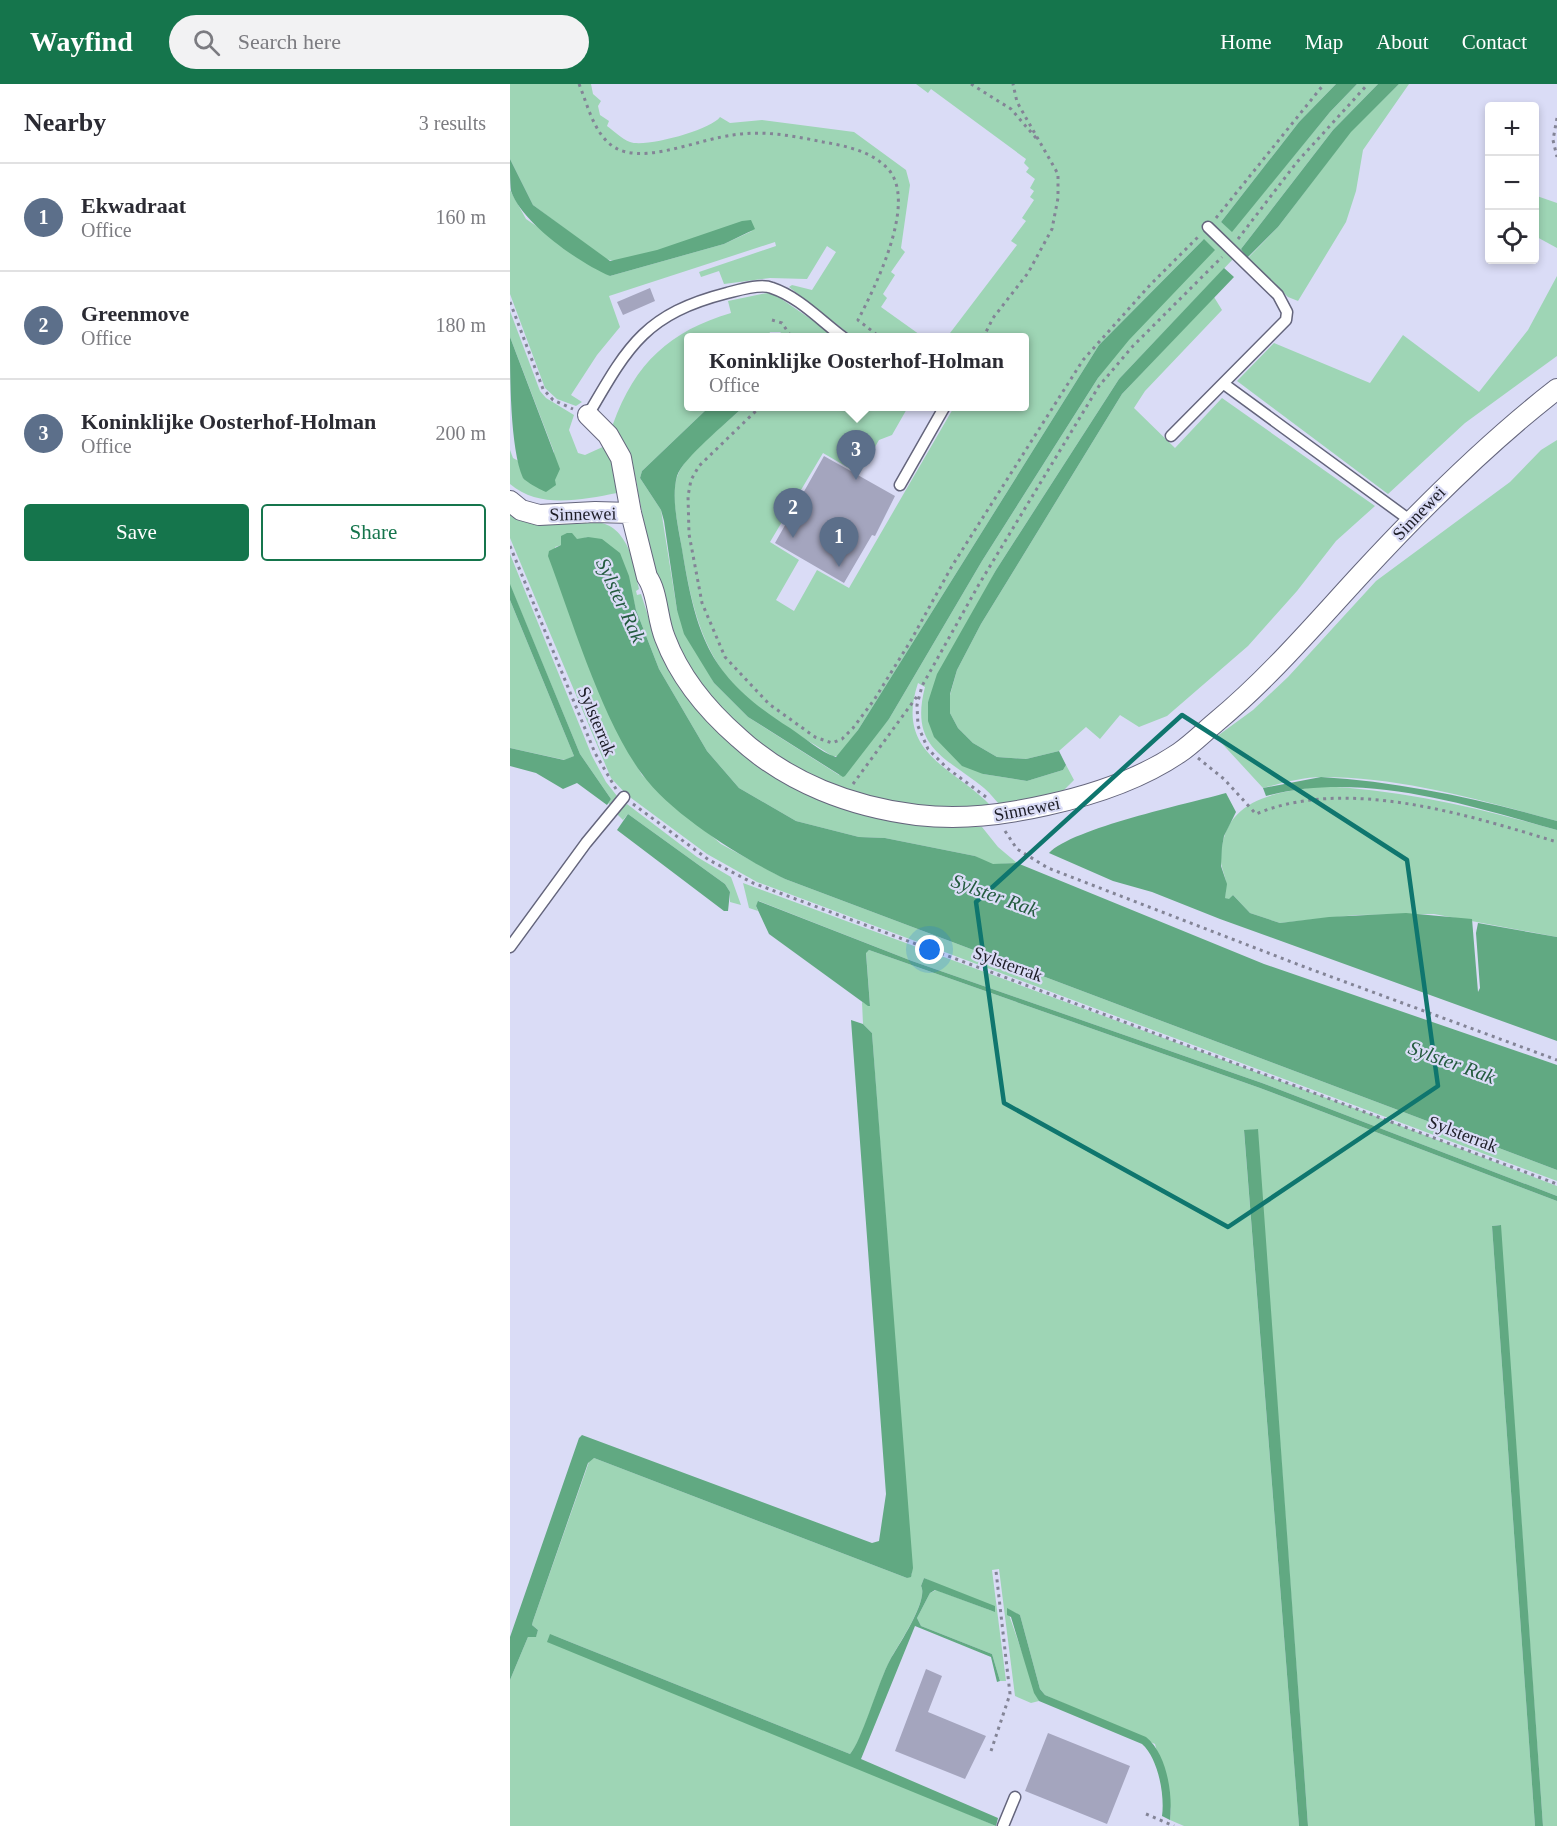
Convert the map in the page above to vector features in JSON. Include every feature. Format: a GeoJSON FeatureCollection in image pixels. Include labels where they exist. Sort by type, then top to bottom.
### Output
{"type":"FeatureCollection","features":[{"type":"Feature","properties":{"kind":"street","name":"Sinnewei"},"geometry":{"type":"LineString","coordinates":[[510,501],[521,510],[539,515],[631,513],[646,577],[653,585],[656,596],[655,607],[665,639],[680,670],[698,696],[740,740],[768,760],[806,784],[838,798],[869,807],[930,816],[967,818],[1001,816],[1077,798],[1128,781],[1185,748],[1284,659],[1464,467],[1557,389]]}},
{"type":"Feature","properties":{"kind":"street"},"geometry":{"type":"LineString","coordinates":[[588,415],[608,435],[621,458],[631,513]]}},
{"type":"Feature","properties":{"kind":"lane"},"geometry":{"type":"LineString","coordinates":[[1171,436],[1287,320],[1287,312],[1278,295],[1208,227]]}},
{"type":"Feature","properties":{"kind":"lane"},"geometry":{"type":"LineString","coordinates":[[588,415],[630,346],[662,318],[691,303],[713,296],[769,286],[785,293],[837,333]]}},
{"type":"Feature","properties":{"kind":"lane"},"geometry":{"type":"LineString","coordinates":[[1224,384],[1411,521]]}},
{"type":"Feature","properties":{"kind":"lane"},"geometry":{"type":"LineString","coordinates":[[900,485],[942,411]]}},
{"type":"Feature","properties":{"kind":"lane"},"geometry":{"type":"LineString","coordinates":[[510,947],[586,843],[624,797]]}},
{"type":"Feature","properties":{"kind":"lane"},"geometry":{"type":"LineString","coordinates":[[1003,1826],[1015,1797]]}},
{"type":"Feature","properties":{"kind":"path"},"geometry":{"type":"LineString","coordinates":[[579,84],[598,130],[610,145],[626,152],[652,153],[735,134],[783,134],[849,146],[872,157],[889,170],[899,198],[892,240],[876,285],[858,320],[875,333]]}},
{"type":"Feature","properties":{"kind":"path"},"geometry":{"type":"LineString","coordinates":[[971,84],[1011,109],[1044,148]]}},
{"type":"Feature","properties":{"kind":"path"},"geometry":{"type":"LineString","coordinates":[[986,333],[993,318],[1028,273],[1052,229],[1058,198],[1058,174],[1017,102],[1013,84]]}},
{"type":"Feature","properties":{"kind":"path"},"geometry":{"type":"LineString","coordinates":[[755,411],[699,466],[691,480],[688,496],[689,534],[702,603],[725,657],[770,704],[815,736],[832,743],[848,733],[874,700],[910,642],[952,566],[1083,360],[1150,285],[1208,227],[1324,84]]}},
{"type":"Feature","properties":{"kind":"path"},"geometry":{"type":"LineString","coordinates":[[838,798],[873,759],[920,691],[978,586],[1099,387],[1133,346],[1230,248],[1297,162],[1368,84]]}},
{"type":"Feature","properties":{"kind":"path"},"geometry":{"type":"LineString","coordinates":[[1557,118],[1553,140],[1557,157]]}},
{"type":"Feature","properties":{"kind":"path"},"geometry":{"type":"LineString","coordinates":[[510,302],[545,393],[560,404],[588,415]]}},
{"type":"Feature","properties":{"kind":"path"},"geometry":{"type":"LineString","coordinates":[[772,320],[782,323],[789,333]]}},
{"type":"Feature","properties":{"kind":"path","name":"Sylsterrak"},"geometry":{"type":"LineString","coordinates":[[510,546],[601,767],[624,797],[709,860],[753,883],[1557,1184]]}},
{"type":"Feature","properties":{"kind":"path"},"geometry":{"type":"LineString","coordinates":[[920,691],[916,705],[918,726],[928,749],[947,768],[983,792],[1001,816],[1006,835],[1017,849],[1048,868],[1302,966],[1557,1060]]}},
{"type":"Feature","properties":{"kind":"path"},"geometry":{"type":"LineString","coordinates":[[1185,748],[1224,779],[1256,814],[1300,799],[1419,804],[1476,817],[1557,842]]}},
{"type":"Feature","properties":{"kind":"path"},"geometry":{"type":"LineString","coordinates":[[991,1751],[1010,1694],[996,1570]]}},
{"type":"Feature","properties":{"kind":"path"},"geometry":{"type":"LineString","coordinates":[[1146,1814],[1174,1826]]}},
{"type":"Feature","properties":{"kind":"highlighted area"},"geometry":{"type":"Polygon","coordinates":[[[1182,715],[1407,860],[1438,1086],[1228,1227],[1004,1103],[976,902],[1182,715]]]}},
{"type":"Feature","properties":{"kind":"shaded area"},"geometry":{"type":"Polygon","coordinates":[[[510,84],[591,84],[593,94],[601,101],[598,106],[600,115],[609,121],[607,126],[630,142],[649,142],[677,137],[704,127],[720,117],[730,123],[762,120],[854,132],[906,170],[910,185],[901,248],[905,252],[891,272],[895,275],[883,294],[887,298],[881,307],[917,333],[848,333],[789,287],[792,285],[812,290],[836,252],[827,246],[807,279],[770,278],[724,284],[719,271],[701,277],[699,272],[776,246],[775,242],[609,296],[620,327],[597,355],[571,395],[582,402],[576,406],[557,399],[545,388],[510,294],[510,190],[526,219],[610,276],[724,244],[752,231],[615,261],[605,259],[533,205],[510,159],[510,84]]]}},
{"type":"Feature","properties":{"kind":"shaded area"},"geometry":{"type":"Polygon","coordinates":[[[916,84],[1336,84],[1299,122],[1221,222],[1232,231],[1330,112],[1357,84],[1378,84],[1333,130],[1241,249],[1248,258],[1278,227],[1351,131],[1399,84],[1409,84],[1363,150],[1356,191],[1346,222],[1298,301],[1288,297],[1242,254],[1234,258],[1119,379],[996,570],[928,702],[983,774],[1027,781],[1063,770],[1066,765],[1074,780],[1063,791],[1003,809],[984,788],[934,749],[922,724],[921,708],[925,687],[918,683],[913,707],[914,727],[921,743],[932,757],[992,807],[919,806],[884,800],[850,790],[786,761],[756,740],[729,716],[695,677],[677,643],[656,579],[634,472],[613,424],[632,383],[657,352],[673,340],[690,329],[731,313],[728,301],[767,293],[777,296],[831,333],[684,333],[684,411],[705,411],[642,471],[640,478],[661,510],[677,610],[714,683],[748,717],[839,775],[889,719],[982,561],[1098,378],[1204,239],[1099,345],[858,730],[839,756],[832,756],[755,706],[737,689],[711,652],[695,612],[690,590],[676,517],[674,498],[676,480],[684,463],[691,455],[738,411],[906,411],[892,435],[879,440],[859,474],[823,453],[770,542],[799,560],[776,600],[794,611],[817,570],[849,588],[952,411],[1029,411],[1029,333],[950,333],[1017,245],[1011,241],[1026,221],[1022,218],[1034,200],[1030,197],[1034,191],[1030,188],[1035,179],[1026,172],[1029,168],[1024,163],[1026,159],[931,89],[928,93],[916,84]]]}},
{"type":"Feature","properties":{"kind":"shaded area"},"geometry":{"type":"Polygon","coordinates":[[[1539,197],[1557,203],[1557,248],[1539,238],[1539,197]]]}},
{"type":"Feature","properties":{"kind":"shaded area"},"geometry":{"type":"Polygon","coordinates":[[[1557,276],[1557,356],[1465,423],[1388,494],[1237,381],[1274,343],[1370,383],[1403,335],[1479,392],[1528,330],[1557,276]]]}},
{"type":"Feature","properties":{"kind":"shaded area"},"geometry":{"type":"Polygon","coordinates":[[[1214,297],[1222,310],[1145,391],[1134,408],[1175,448],[1222,398],[1375,506],[1336,541],[1297,591],[1248,646],[1167,716],[1139,727],[1120,715],[1100,739],[1086,727],[1059,751],[1026,759],[997,757],[973,743],[958,728],[950,713],[950,695],[957,670],[981,624],[1122,394],[1214,297]]]}},
{"type":"Feature","properties":{"kind":"shaded area"},"geometry":{"type":"Polygon","coordinates":[[[510,311],[540,391],[546,398],[574,415],[569,430],[578,453],[585,455],[607,445],[620,488],[617,493],[575,500],[547,500],[521,492],[510,484],[510,450],[513,458],[554,480],[554,452],[510,337],[510,311]]]}},
{"type":"Feature","properties":{"kind":"shaded area"},"geometry":{"type":"Polygon","coordinates":[[[1557,440],[1557,821],[1441,791],[1382,781],[1315,777],[1263,788],[1216,737],[1253,710],[1288,677],[1376,581],[1510,482],[1541,450],[1557,440]]]}},
{"type":"Feature","properties":{"kind":"shaded area"},"geometry":{"type":"Polygon","coordinates":[[[510,513],[523,521],[538,524],[585,521],[613,528],[629,550],[639,589],[636,591],[637,595],[641,594],[658,646],[672,675],[691,703],[714,729],[768,772],[798,789],[862,814],[916,825],[982,827],[998,847],[1017,863],[1001,864],[1065,905],[975,856],[885,838],[859,837],[796,821],[739,788],[707,751],[659,669],[632,594],[588,537],[555,547],[618,733],[642,775],[721,844],[785,879],[1557,1170],[1557,1181],[757,882],[707,854],[627,795],[611,778],[510,538],[510,513]]]}},
{"type":"Feature","properties":{"kind":"shaded area"},"geometry":{"type":"Polygon","coordinates":[[[510,554],[592,756],[606,782],[617,796],[610,805],[608,803],[611,799],[580,754],[510,585],[510,554]]]}},
{"type":"Feature","properties":{"kind":"shaded area"},"geometry":{"type":"Polygon","coordinates":[[[510,600],[574,756],[565,760],[510,748],[510,600]]]}},
{"type":"Feature","properties":{"kind":"shaded area"},"geometry":{"type":"Polygon","coordinates":[[[1321,786],[1382,791],[1440,801],[1557,830],[1557,937],[1434,914],[1356,915],[1280,923],[1250,913],[1233,895],[1229,900],[1225,898],[1226,881],[1221,858],[1224,838],[1231,822],[1254,802],[1269,796],[1321,786]]]}},
{"type":"Feature","properties":{"kind":"shaded area"},"geometry":{"type":"Polygon","coordinates":[[[627,804],[697,857],[731,877],[741,905],[730,902],[730,892],[725,884],[628,814],[623,820],[616,813],[627,804]]]}},
{"type":"Feature","properties":{"kind":"shaded area"},"geometry":{"type":"Polygon","coordinates":[[[743,883],[1367,1113],[1557,1186],[1557,1196],[1262,1083],[912,961],[759,901],[756,906],[758,911],[749,908],[743,883]]]}},
{"type":"Feature","properties":{"kind":"shaded area"},"geometry":{"type":"Polygon","coordinates":[[[869,950],[1260,1088],[1557,1201],[1557,1826],[1543,1826],[1500,1225],[1492,1226],[1535,1826],[1308,1826],[1257,1129],[1244,1131],[1299,1826],[1184,1826],[1170,1820],[1171,1809],[1155,1744],[1045,1695],[1040,1689],[1020,1615],[1007,1609],[1039,1701],[1031,1703],[1015,1696],[999,1569],[992,1570],[1006,1681],[1000,1681],[992,1654],[921,1626],[917,1618],[930,1593],[936,1590],[995,1612],[924,1578],[917,1612],[890,1660],[860,1738],[850,1754],[550,1634],[996,1826],[510,1826],[510,1680],[528,1637],[536,1636],[538,1630],[532,1625],[533,1621],[590,1459],[594,1458],[907,1578],[912,1574],[872,1033],[863,1024],[862,1002],[870,1006],[866,952],[869,950]]]}},
{"type":"Feature","properties":{"kind":"water"},"geometry":{"type":"Polygon","coordinates":[[[1336,84],[1357,84],[1330,112],[1232,232],[1221,222],[1299,122],[1336,84]]]}},
{"type":"Feature","properties":{"kind":"water"},"geometry":{"type":"Polygon","coordinates":[[[1378,84],[1399,84],[1351,132],[1278,227],[1247,258],[1241,249],[1333,130],[1378,84]]]}},
{"type":"Feature","properties":{"kind":"water"},"geometry":{"type":"Polygon","coordinates":[[[510,159],[533,205],[610,261],[657,250],[742,221],[751,220],[755,229],[724,244],[610,276],[568,252],[539,229],[527,216],[511,191],[510,159]]]}},
{"type":"Feature","properties":{"kind":"water"},"geometry":{"type":"Polygon","coordinates":[[[1204,239],[1215,250],[1129,340],[1098,378],[982,561],[889,719],[845,776],[843,777],[748,717],[714,683],[684,634],[677,610],[661,510],[640,478],[642,471],[705,411],[739,411],[688,460],[677,476],[675,485],[675,503],[688,581],[702,632],[712,654],[741,691],[812,744],[836,757],[858,730],[1099,345],[1204,239]]]}},
{"type":"Feature","properties":{"kind":"water"},"geometry":{"type":"Polygon","coordinates":[[[1224,268],[1234,277],[1122,394],[981,624],[957,670],[950,694],[950,713],[958,728],[973,743],[997,757],[1026,759],[1059,751],[1066,765],[1063,770],[1027,781],[983,774],[962,766],[934,737],[928,721],[928,702],[937,674],[996,570],[1119,379],[1224,268]]]}},
{"type":"Feature","properties":{"kind":"water"},"geometry":{"type":"Polygon","coordinates":[[[510,337],[560,469],[555,480],[556,485],[546,492],[523,478],[515,449],[510,337]]]}},
{"type":"Feature","properties":{"kind":"water","name":"Sylster Rak"},"geometry":{"type":"Polygon","coordinates":[[[572,533],[577,539],[588,537],[602,539],[620,553],[629,576],[636,610],[659,669],[707,751],[739,788],[796,821],[859,837],[885,838],[975,856],[993,864],[1017,863],[1264,964],[1557,1065],[1557,1170],[785,879],[747,859],[688,819],[671,804],[642,774],[627,751],[589,669],[548,556],[549,551],[561,545],[561,536],[572,533]]]}},
{"type":"Feature","properties":{"kind":"water"},"geometry":{"type":"Polygon","coordinates":[[[510,584],[580,754],[611,799],[607,805],[577,783],[563,789],[536,773],[510,766],[510,748],[564,760],[574,756],[510,600],[510,584]]]}},
{"type":"Feature","properties":{"kind":"water"},"geometry":{"type":"Polygon","coordinates":[[[1321,777],[1411,787],[1469,799],[1557,821],[1557,830],[1486,810],[1413,794],[1339,787],[1302,789],[1266,796],[1263,788],[1321,777]]]}},
{"type":"Feature","properties":{"kind":"water"},"geometry":{"type":"Polygon","coordinates":[[[1226,793],[1236,812],[1224,836],[1222,847],[1221,866],[1227,884],[1225,898],[1229,899],[1233,895],[1250,913],[1280,923],[1329,917],[1406,913],[1472,919],[1478,992],[1480,988],[1476,933],[1478,923],[1557,937],[1557,1041],[1220,919],[1152,892],[1113,881],[1049,853],[1062,844],[1105,826],[1226,793]]]}},
{"type":"Feature","properties":{"kind":"water"},"geometry":{"type":"Polygon","coordinates":[[[628,814],[725,884],[730,892],[728,911],[724,911],[617,830],[628,814]]]}},
{"type":"Feature","properties":{"kind":"water"},"geometry":{"type":"Polygon","coordinates":[[[758,901],[912,961],[1262,1083],[1557,1196],[1557,1201],[1260,1088],[869,950],[866,953],[870,1006],[868,1006],[769,934],[756,906],[758,901]]]}},
{"type":"Feature","properties":{"kind":"water"},"geometry":{"type":"Polygon","coordinates":[[[851,1020],[863,1024],[872,1033],[913,1568],[911,1577],[907,1578],[594,1458],[588,1463],[533,1621],[532,1625],[538,1630],[536,1637],[528,1637],[510,1680],[510,1637],[579,1438],[582,1435],[872,1543],[879,1541],[886,1494],[851,1020]]]}},
{"type":"Feature","properties":{"kind":"water"},"geometry":{"type":"Polygon","coordinates":[[[1258,1129],[1308,1826],[1299,1826],[1244,1130],[1258,1129]]]}},
{"type":"Feature","properties":{"kind":"water"},"geometry":{"type":"Polygon","coordinates":[[[1501,1225],[1543,1826],[1535,1826],[1492,1226],[1501,1225]]]}},
{"type":"Feature","properties":{"kind":"water"},"geometry":{"type":"Polygon","coordinates":[[[924,1578],[995,1606],[995,1612],[935,1590],[930,1593],[917,1618],[921,1626],[992,1654],[1000,1681],[997,1682],[991,1657],[915,1626],[861,1759],[998,1818],[996,1826],[547,1642],[550,1634],[850,1754],[890,1660],[917,1612],[921,1602],[921,1586],[924,1578]]]}},
{"type":"Feature","properties":{"kind":"water"},"geometry":{"type":"Polygon","coordinates":[[[1007,1608],[1020,1615],[1040,1689],[1045,1695],[1146,1737],[1153,1744],[1167,1775],[1170,1820],[1162,1816],[1159,1777],[1148,1750],[1142,1744],[1039,1701],[1034,1693],[1011,1617],[1007,1615],[1007,1608]]]}},
{"type":"Feature","properties":{"kind":"building"},"geometry":{"type":"Polygon","coordinates":[[[650,288],[655,301],[623,315],[617,302],[650,288]]]}},
{"type":"Feature","properties":{"kind":"building"},"geometry":{"type":"Polygon","coordinates":[[[824,456],[895,496],[875,536],[872,535],[844,583],[775,543],[824,456]]]}},
{"type":"Feature","properties":{"kind":"building"},"geometry":{"type":"Polygon","coordinates":[[[926,1669],[942,1676],[928,1712],[986,1736],[965,1779],[895,1751],[926,1669]]]}},
{"type":"Feature","properties":{"kind":"building"},"geometry":{"type":"Polygon","coordinates":[[[1048,1733],[1130,1766],[1107,1824],[1025,1791],[1048,1733]]]}},
{"type":"Feature","properties":{"kind":"place","name":"Koninklijke Oosterhof-Holman"},"geometry":{"type":"Point","coordinates":[856,480]}},
{"type":"Feature","properties":{"kind":"place","name":"Greenmove"},"geometry":{"type":"Point","coordinates":[793,538]}},
{"type":"Feature","properties":{"kind":"place","name":"Ekwadraat"},"geometry":{"type":"Point","coordinates":[839,567]}}]}
